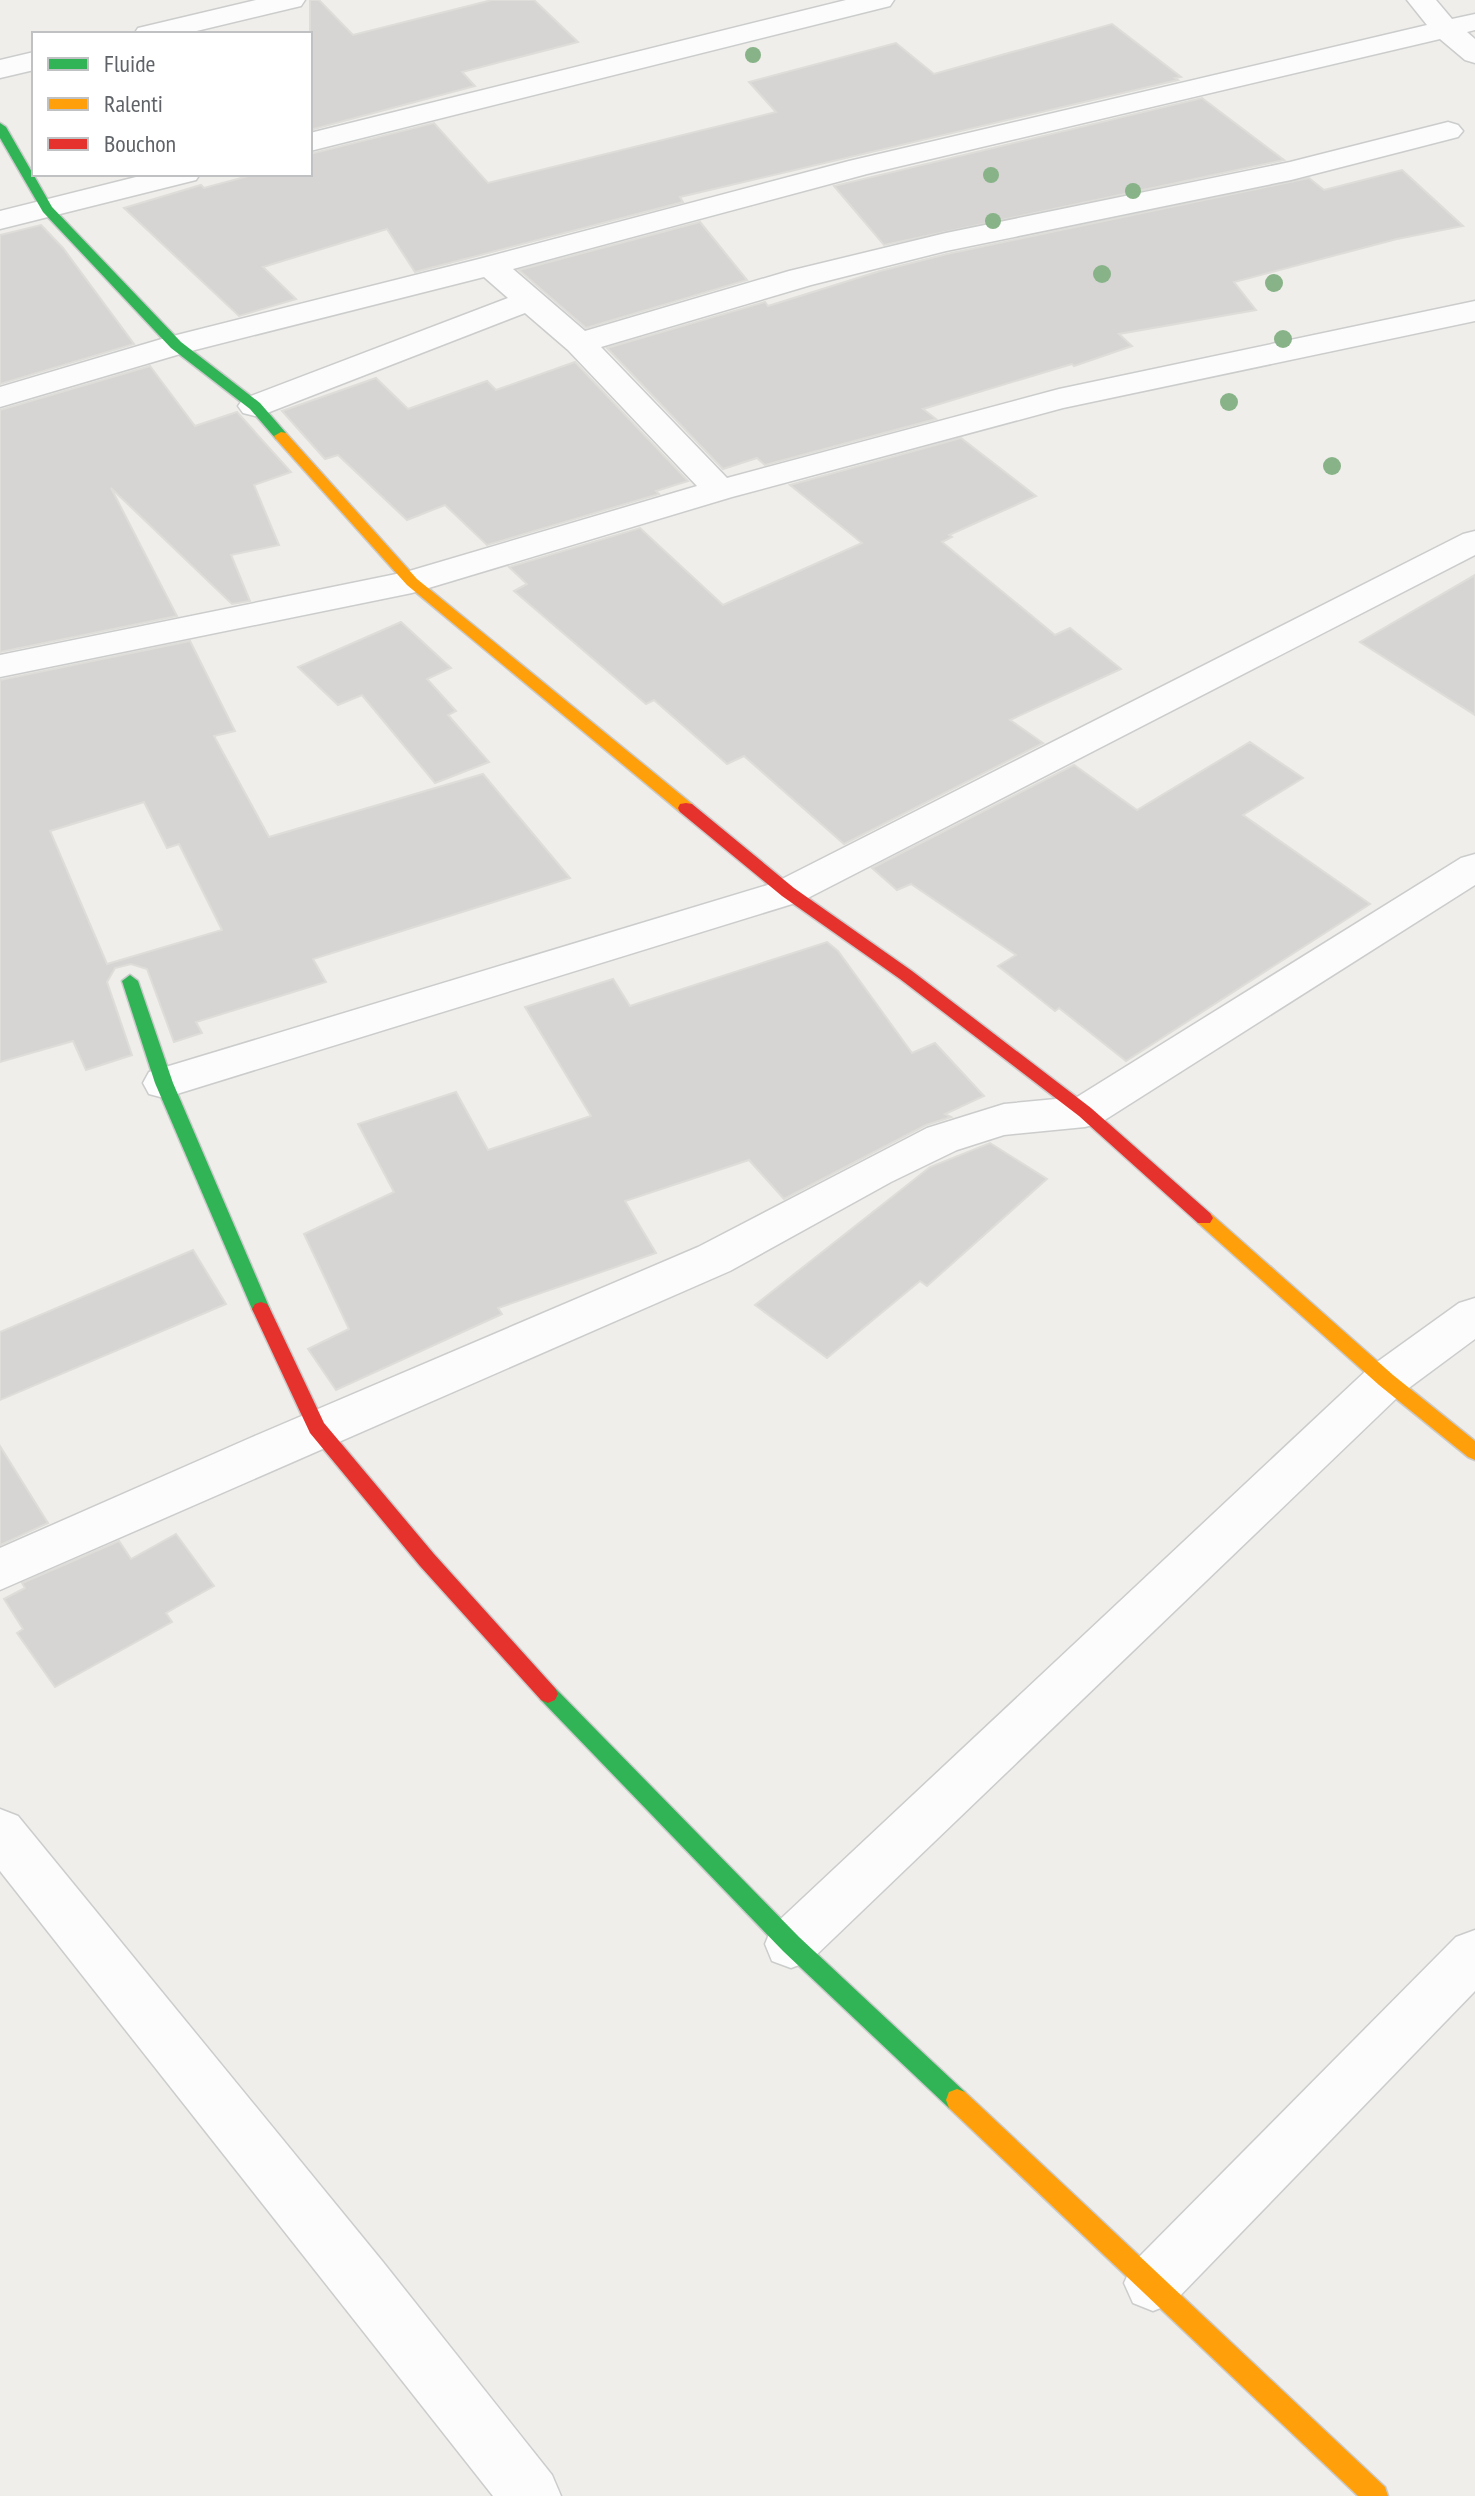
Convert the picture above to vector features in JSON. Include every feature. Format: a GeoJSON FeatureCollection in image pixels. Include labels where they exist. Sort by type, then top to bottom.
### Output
{"type":"FeatureCollection","features":[{"type":"Feature","properties":{"kind":"street"},"geometry":{"type":"LineString","coordinates":[[156,32],[291,0]]}},
{"type":"Feature","properties":{"kind":"street"},"geometry":{"type":"LineString","coordinates":[[312,142],[880,0]]}},
{"type":"Feature","properties":{"kind":"street"},"geometry":{"type":"LineString","coordinates":[[1421,0],[1460,25],[1475,54]]}},
{"type":"Feature","properties":{"kind":"street"},"geometry":{"type":"LineString","coordinates":[[0,397],[176,345],[490,266],[860,167],[1460,25]]}},
{"type":"Feature","properties":{"kind":"street"},"geometry":{"type":"LineString","coordinates":[[0,69],[32,61]]}},
{"type":"Feature","properties":{"kind":"street"},"geometry":{"type":"LineString","coordinates":[[0,127],[47,209],[176,345],[255,406],[412,582],[788,892],[906,975],[1085,1112],[1386,1380],[1475,1452]]}},
{"type":"Feature","properties":{"kind":"street"},"geometry":{"type":"LineString","coordinates":[[579,343],[800,278],[946,242],[1291,171],[1448,131]]}},
{"type":"Feature","properties":{"kind":"street"},"geometry":{"type":"LineString","coordinates":[[0,220],[177,176]]}},
{"type":"Feature","properties":{"kind":"street"},"geometry":{"type":"LineString","coordinates":[[490,266],[579,343],[720,490]]}},
{"type":"Feature","properties":{"kind":"street"},"geometry":{"type":"LineString","coordinates":[[255,406],[531,300]]}},
{"type":"Feature","properties":{"kind":"street"},"geometry":{"type":"LineString","coordinates":[[0,666],[412,582],[720,490],[1059,399],[1475,311]]}},
{"type":"Feature","properties":{"kind":"street"},"geometry":{"type":"LineString","coordinates":[[164,1083],[788,892],[1475,541]]}},
{"type":"Feature","properties":{"kind":"street"},"geometry":{"type":"LineString","coordinates":[[0,1570],[317,1428],[718,1257],[933,1143],[979,1126],[1022,1116],[1085,1112],[1475,867]]}},
{"type":"Feature","properties":{"kind":"street"},"geometry":{"type":"LineString","coordinates":[[130,981],[164,1083],[231,1244],[317,1428],[427,1560],[566,1714],[791,1944],[1376,2496]]}},
{"type":"Feature","properties":{"kind":"street"},"geometry":{"type":"LineString","coordinates":[[791,1944],[1386,1380],[1475,1315]]}},
{"type":"Feature","properties":{"kind":"street"},"geometry":{"type":"LineString","coordinates":[[0,1832],[363,2282],[531,2496]]}},
{"type":"Feature","properties":{"kind":"street"},"geometry":{"type":"LineString","coordinates":[[1153,2283],[1475,1954]]}},
{"type":"Feature","properties":{"kind":"building"},"geometry":{"type":"Polygon","coordinates":[[[310,0],[319,0],[353,35],[492,0],[534,0],[578,42],[462,72],[475,86],[312,129],[310,0]]]}},
{"type":"Feature","properties":{"kind":"building"},"geometry":{"type":"Polygon","coordinates":[[[1112,24],[1181,77],[680,197],[683,202],[415,272],[387,229],[263,267],[296,299],[239,316],[124,208],[201,185],[204,188],[249,176],[312,176],[312,154],[434,123],[488,183],[776,112],[749,82],[896,43],[934,74],[1112,24]]]}},
{"type":"Feature","properties":{"kind":"building"},"geometry":{"type":"Polygon","coordinates":[[[1202,98],[1284,160],[884,245],[834,186],[1202,98]]]}},
{"type":"Feature","properties":{"kind":"building"},"geometry":{"type":"Polygon","coordinates":[[[1402,170],[1463,226],[1397,239],[1234,282],[1256,310],[1119,334],[1132,346],[1074,366],[1072,364],[923,409],[936,419],[765,465],[757,458],[723,469],[607,348],[765,302],[768,306],[947,254],[1309,178],[1324,190],[1402,170]]]}},
{"type":"Feature","properties":{"kind":"building"},"geometry":{"type":"Polygon","coordinates":[[[700,222],[747,280],[586,328],[519,270],[700,222]]]}},
{"type":"Feature","properties":{"kind":"building"},"geometry":{"type":"Polygon","coordinates":[[[41,225],[63,248],[134,344],[0,384],[0,235],[41,225]]]}},
{"type":"Feature","properties":{"kind":"building"},"geometry":{"type":"Polygon","coordinates":[[[575,362],[688,481],[656,491],[659,494],[487,545],[445,505],[407,520],[338,455],[325,459],[282,411],[376,378],[408,409],[487,381],[496,390],[575,362]]]}},
{"type":"Feature","properties":{"kind":"building"},"geometry":{"type":"Polygon","coordinates":[[[150,366],[195,426],[237,412],[291,472],[254,485],[279,545],[231,555],[250,601],[232,604],[111,488],[177,616],[0,652],[0,410],[150,366]]]}},
{"type":"Feature","properties":{"kind":"building"},"geometry":{"type":"Polygon","coordinates":[[[961,438],[1036,496],[949,535],[952,537],[942,542],[1055,635],[1070,628],[1121,669],[1010,720],[1043,743],[844,844],[744,756],[727,764],[654,700],[646,704],[514,591],[527,584],[509,567],[640,528],[723,605],[862,543],[790,485],[961,438]]]}},
{"type":"Feature","properties":{"kind":"building"},"geometry":{"type":"Polygon","coordinates":[[[1475,575],[1475,715],[1360,642],[1475,575]]]}},
{"type":"Feature","properties":{"kind":"building"},"geometry":{"type":"Polygon","coordinates":[[[401,622],[451,668],[427,679],[456,711],[448,715],[489,762],[435,783],[362,695],[338,705],[298,667],[401,622]]]}},
{"type":"Feature","properties":{"kind":"building"},"geometry":{"type":"Polygon","coordinates":[[[190,641],[235,731],[214,736],[269,837],[483,774],[570,878],[313,959],[326,982],[196,1022],[202,1033],[174,1042],[147,969],[131,964],[115,968],[107,982],[132,1055],[86,1070],[73,1041],[0,1062],[0,680],[190,641]],[[144,802],[50,831],[107,964],[222,930],[179,844],[167,848],[144,802]]]}},
{"type":"Feature","properties":{"kind":"building"},"geometry":{"type":"Polygon","coordinates":[[[1250,742],[1303,778],[1243,815],[1370,904],[1126,1061],[1059,1008],[1055,1011],[998,966],[1016,955],[911,884],[897,890],[872,868],[1074,765],[1137,810],[1250,742]]]}},
{"type":"Feature","properties":{"kind":"building"},"geometry":{"type":"Polygon","coordinates":[[[827,942],[838,951],[912,1053],[935,1043],[984,1096],[945,1114],[951,1117],[926,1125],[784,1199],[749,1160],[625,1201],[656,1253],[498,1308],[502,1314],[336,1390],[308,1349],[349,1329],[304,1234],[394,1192],[358,1124],[456,1092],[488,1150],[591,1116],[525,1007],[613,979],[630,1006],[827,942]]]}},
{"type":"Feature","properties":{"kind":"building"},"geometry":{"type":"Polygon","coordinates":[[[990,1143],[1047,1179],[927,1286],[920,1281],[827,1358],[755,1305],[930,1167],[990,1143]]]}},
{"type":"Feature","properties":{"kind":"building"},"geometry":{"type":"Polygon","coordinates":[[[193,1250],[226,1304],[0,1400],[0,1332],[193,1250]]]}},
{"type":"Feature","properties":{"kind":"building"},"geometry":{"type":"Polygon","coordinates":[[[0,1446],[48,1523],[0,1545],[0,1446]]]}},
{"type":"Feature","properties":{"kind":"building"},"geometry":{"type":"Polygon","coordinates":[[[176,1534],[214,1586],[166,1613],[172,1622],[55,1687],[17,1633],[23,1629],[4,1599],[25,1588],[22,1583],[119,1541],[131,1559],[176,1534]]]}},
{"type":"Feature","properties":{"kind":"traffic: fast"},"geometry":{"type":"LineString","coordinates":[[0,127],[47,209],[176,345],[255,406],[281,436]]}},
{"type":"Feature","properties":{"kind":"traffic: fast"},"geometry":{"type":"LineString","coordinates":[[130,981],[164,1083],[261,1309]]}},
{"type":"Feature","properties":{"kind":"traffic: fast"},"geometry":{"type":"LineString","coordinates":[[548,1694],[791,1944],[957,2100]]}},
{"type":"Feature","properties":{"kind":"traffic: slow"},"geometry":{"type":"LineString","coordinates":[[281,436],[412,582],[686,808]]}},
{"type":"Feature","properties":{"kind":"traffic: slow"},"geometry":{"type":"LineString","coordinates":[[1204,1218],[1386,1380],[1475,1452]]}},
{"type":"Feature","properties":{"kind":"traffic: slow"},"geometry":{"type":"LineString","coordinates":[[957,2100],[1376,2496]]}},
{"type":"Feature","properties":{"kind":"traffic: jam"},"geometry":{"type":"LineString","coordinates":[[686,808],[788,892],[906,975],[1085,1112],[1204,1218]]}},
{"type":"Feature","properties":{"kind":"traffic: jam"},"geometry":{"type":"LineString","coordinates":[[261,1309],[317,1428],[427,1560],[548,1694]]}}]}
